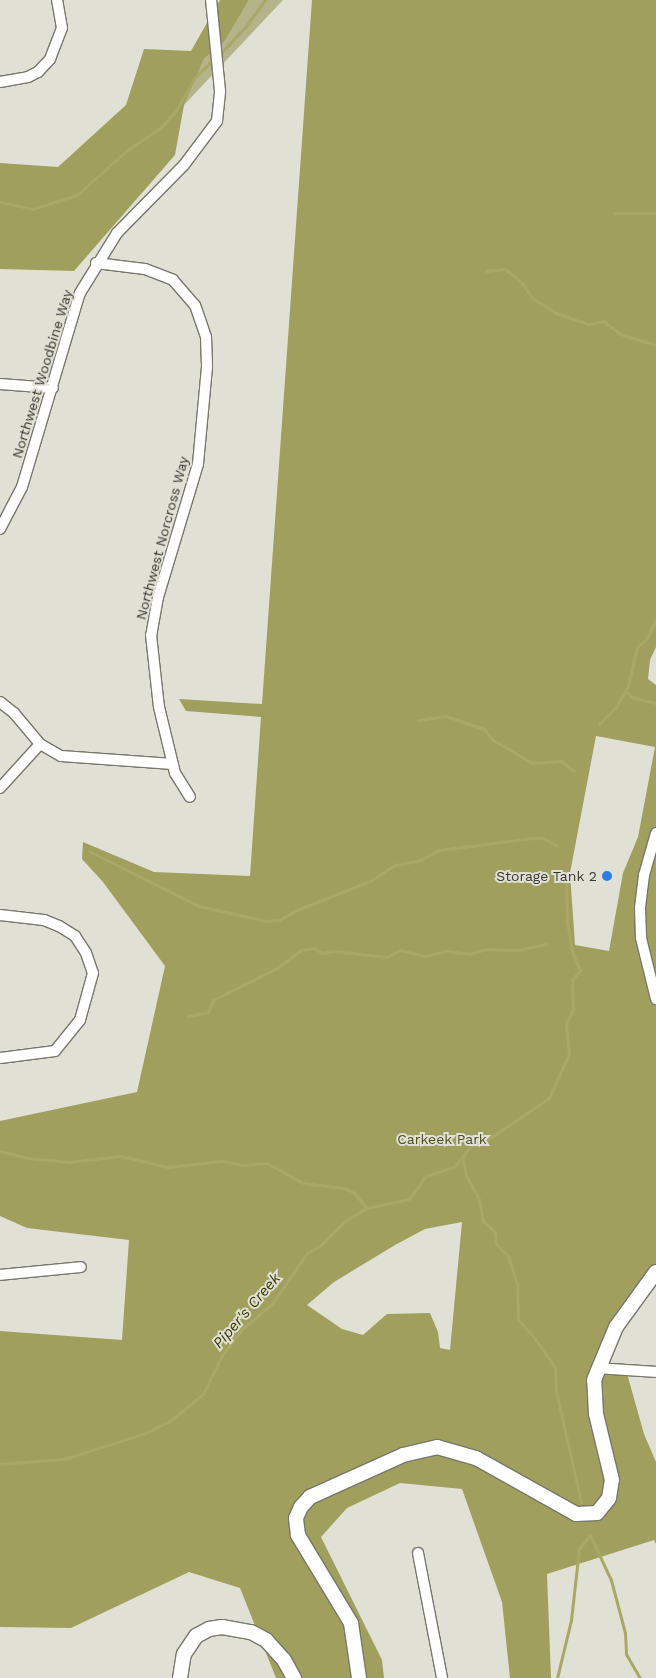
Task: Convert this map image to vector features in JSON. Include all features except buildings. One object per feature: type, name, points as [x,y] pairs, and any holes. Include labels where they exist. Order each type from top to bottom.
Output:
[{"type":"street","points":[[0,82],[18,80],[38,72],[55,51],[62,28],[57,0]]},
{"type":"street","name":"Northwest Woodbine Way","points":[[0,529],[22,487],[53,388],[76,303],[96,263],[117,232],[184,165],[208,136],[220,111],[211,0]]},
{"type":"street","name":"Northwest Norcross Way","points":[[96,263],[145,269],[173,280],[195,305],[206,337],[207,367],[198,464],[158,597],[151,635],[157,698],[173,764],[190,797]]},
{"type":"street","points":[[0,384],[53,388]]},
{"type":"street","points":[[0,702],[14,713],[40,744],[69,758],[173,764]]},
{"type":"street","points":[[0,788],[40,744]]},
{"type":"street","points":[[656,833],[644,875],[640,908],[641,938],[656,999]]},
{"type":"street","points":[[0,915],[44,920],[75,936],[86,953],[93,973],[89,997],[80,1020],[55,1051],[0,1058]]},
{"type":"street","points":[[0,1275],[81,1266]]},
{"type":"street","points":[[359,1678],[351,1623],[298,1535],[296,1518],[301,1507],[310,1497],[378,1466],[413,1451],[437,1447],[476,1458],[576,1514],[597,1513],[608,1498],[612,1480],[594,1406],[597,1368],[620,1321],[656,1272]]},
{"type":"street","points":[[597,1368],[656,1372]]},
{"type":"street","points":[[418,1552],[442,1678]]},
{"type":"street","points":[[180,1678],[184,1654],[196,1636],[209,1629],[236,1628],[266,1640],[284,1660],[294,1678]]},
{"type":"shaded area","points":[[249,0],[283,0],[184,105],[204,59],[225,41]]},
{"type":"green space","points":[[220,0],[249,0],[225,41],[204,59],[184,105],[175,155],[74,271],[0,269],[0,163],[58,167],[126,105],[144,49],[191,51]]},
{"type":"green space","name":"Carkeek Park","points":[[312,0],[656,0],[656,647],[650,660],[648,679],[656,685],[656,1272],[597,1368],[626,1370],[644,1434],[656,1462],[656,1544],[654,1540],[547,1574],[551,1678],[510,1678],[502,1602],[462,1489],[400,1483],[347,1508],[321,1537],[382,1660],[384,1678],[276,1678],[240,1588],[189,1572],[71,1628],[0,1627],[0,1331],[122,1340],[129,1240],[27,1228],[0,1216],[0,1121],[137,1092],[165,966],[103,882],[82,859],[83,842],[154,872],[250,876],[261,717],[186,711],[179,699],[262,704]],"holes":[[[596,736],[655,747],[638,837],[623,873],[609,951],[575,945],[570,873]],[[462,1222],[450,1350],[440,1348],[438,1332],[430,1313],[387,1314],[363,1335],[342,1329],[307,1305],[334,1282],[395,1245],[425,1229]]]},
{"type":"waterway","points":[[220,54],[246,26],[265,0]]},
{"type":"waterway","points":[[0,202],[32,209],[77,195],[126,151],[160,128],[175,112],[195,77],[215,58]]},
{"type":"waterway","points":[[615,213],[656,213]]},
{"type":"waterway","points":[[486,271],[505,269],[522,283],[532,298],[556,313],[588,324],[603,321],[620,334],[656,345]]},
{"type":"waterway","name":"Piper's Creek","points":[[599,724],[616,707],[628,686],[637,647],[647,638],[656,619]]},
{"type":"waterway","points":[[625,691],[634,698],[656,703]]},
{"type":"waterway","points":[[418,720],[446,716],[484,729],[493,740],[532,763],[561,761],[574,771]]},
{"type":"waterway","points":[[89,851],[199,906],[266,921],[279,920],[299,909],[370,881],[395,865],[418,861],[439,850],[533,838],[543,838],[557,846]]},
{"type":"waterway","name":"Piper's Creek","points":[[0,1464],[64,1459],[143,1434],[170,1421],[203,1394],[222,1355],[242,1329],[272,1304],[307,1253],[321,1245],[345,1221],[367,1208],[409,1199],[426,1176],[454,1167],[472,1145],[490,1138],[549,1098],[569,1054],[566,1023],[573,1009],[572,980],[580,970],[572,952],[567,922],[566,876]]},
{"type":"waterway","points":[[188,1016],[208,1012],[213,1000],[277,968],[301,950],[314,948],[322,953],[333,951],[387,957],[400,950],[425,956],[446,951],[469,954],[487,949],[518,950],[546,944]]},
{"type":"waterway","points":[[0,1151],[28,1158],[69,1162],[121,1156],[167,1167],[222,1161],[243,1165],[267,1163],[303,1183],[344,1188],[353,1192],[367,1208]]},
{"type":"waterway","points":[[462,1157],[466,1175],[479,1199],[483,1221],[495,1232],[496,1244],[508,1256],[517,1283],[518,1320],[533,1336],[555,1368],[556,1391],[581,1502]]},
{"type":"waterway","points":[[557,1678],[571,1620],[579,1549],[590,1535],[611,1580],[625,1633],[626,1654],[640,1678]]},
{"type":"place","name":"Storage Tank 2","points":[[607,876]]}]
